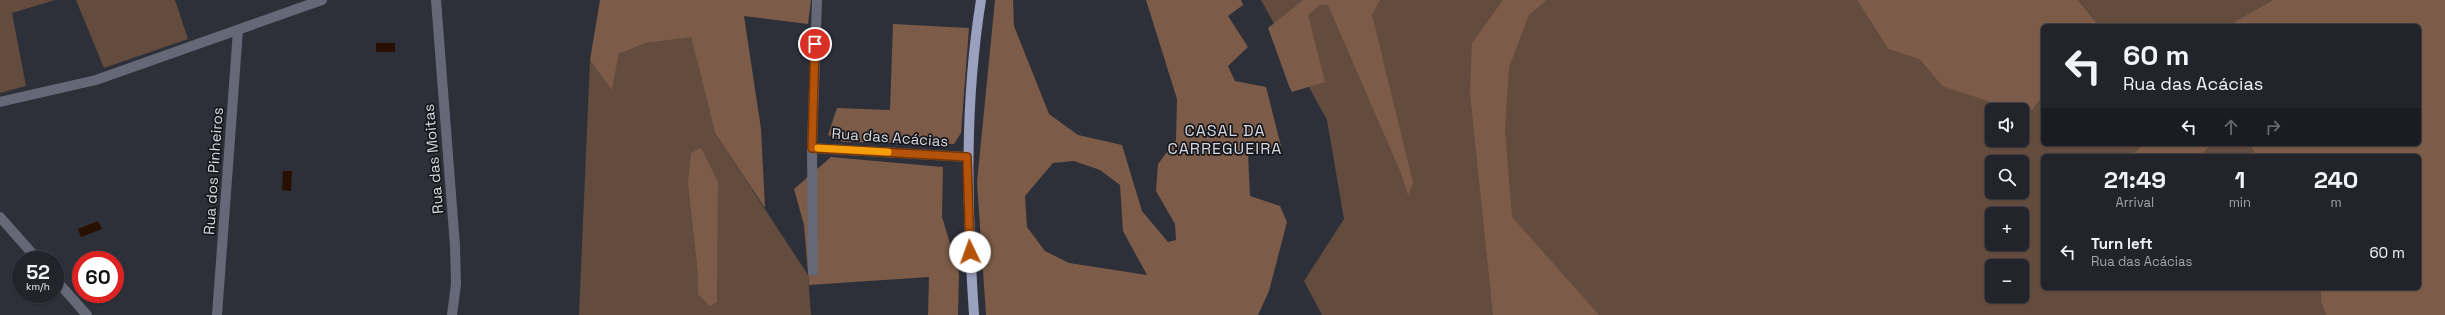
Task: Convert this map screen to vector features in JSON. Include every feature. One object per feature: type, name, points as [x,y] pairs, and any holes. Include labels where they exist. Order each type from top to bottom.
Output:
[{"type":"main road","points":[[974,315],[968,214],[967,157],[982,0]]},
{"type":"street","points":[[0,102],[96,80],[322,0]]},
{"type":"street","name":"Rua das Moitas","points":[[436,0],[455,246],[456,284],[452,315]]},
{"type":"street","name":"Rua das Acácias","points":[[812,271],[812,148],[817,0]]},
{"type":"street","name":"Rua dos Pinheiros","points":[[217,315],[238,30]]},
{"type":"street","name":"Rua das Acácias","points":[[812,148],[967,157]]},
{"type":"street","points":[[0,217],[30,251]]},
{"type":"street","points":[[64,289],[87,315]]},
{"type":"shaded area","points":[[0,0],[55,0],[12,13],[26,86],[0,93]]},
{"type":"shaded area","points":[[76,0],[175,0],[188,39],[104,68]]},
{"type":"shaded area","points":[[600,0],[811,0],[808,24],[744,16],[761,129],[765,208],[715,133],[691,37],[646,43],[619,54],[612,90],[590,60]]},
{"type":"shaded area","points":[[995,0],[1013,0],[1014,26],[1049,114],[1078,135],[1122,145],[1142,211],[1168,242],[1176,240],[1175,224],[1156,191],[1158,164],[1176,140],[1177,99],[1146,0],[1241,0],[1243,5],[1228,16],[1248,47],[1228,66],[1235,81],[1266,87],[1281,146],[1248,153],[1250,196],[1280,206],[1287,222],[1269,291],[1258,315],[986,315],[977,182]],"holes":[[[1074,161],[1100,170],[1120,185],[1123,231],[1147,275],[1069,263],[1045,251],[1027,227],[1025,196],[1053,163]]]},
{"type":"shaded area","points":[[1261,0],[1857,0],[1888,49],[1920,60],[1942,86],[2006,103],[1985,103],[1985,147],[2029,147],[2029,109],[2032,110],[2041,99],[2041,146],[2142,146],[2132,154],[2041,154],[2041,290],[2320,290],[2321,302],[2326,315],[1322,315],[1304,281],[1344,219],[1327,120]]},
{"type":"shaded area","points":[[1303,0],[1380,0],[1372,15],[1413,183],[1408,195],[1401,173],[1328,5],[1320,5],[1308,15],[1325,82],[1292,92],[1268,28]]},
{"type":"shaded area","points":[[1503,0],[1547,0],[1529,15],[1509,67],[1505,130],[1512,217],[1599,315],[1493,315],[1470,93],[1472,43]]},
{"type":"shaded area","points":[[1857,0],[2078,0],[2097,24],[2041,24],[2041,99],[2032,110],[2029,109],[2029,103],[1994,103],[1942,86],[1920,60],[1888,49]]},
{"type":"shaded area","points":[[2078,0],[2273,0],[2231,24],[2097,24]]},
{"type":"shaded area","points":[[2273,0],[2445,0],[2445,315],[2326,315],[2321,302],[2320,290],[2421,290],[2421,154],[2255,154],[2251,146],[2421,146],[2421,24],[2231,24]]},
{"type":"shaded area","points":[[893,24],[969,28],[961,133],[954,144],[843,142],[828,135],[837,108],[890,110]]},
{"type":"shaded area","points":[[691,36],[715,133],[808,275],[811,315],[579,315],[590,60],[612,89],[619,54],[646,43]]},
{"type":"shaded area","points":[[376,43],[395,43],[395,52],[376,52]]},
{"type":"shaded area","points":[[2142,146],[2211,146],[2201,154],[2132,154]]},
{"type":"shaded area","points":[[2211,146],[2251,146],[2255,154],[2201,154]]},
{"type":"shaded area","points":[[701,148],[718,182],[717,302],[710,306],[698,294],[698,273],[688,183],[691,153]]},
{"type":"shaded area","points":[[831,157],[943,167],[942,217],[959,273],[958,315],[928,315],[929,277],[809,285],[804,225],[794,189]]},
{"type":"shaded area","points":[[283,171],[292,171],[291,191],[282,190]]},
{"type":"shaded area","points":[[98,221],[102,229],[81,237],[78,229]]},
{"type":"slow traffic","points":[[818,148],[888,152]]},
{"type":"district","name":"CASAL DA CARREGUEIRA","points":[[1225,139]]},
{"type":"route","points":[[815,44],[812,148],[967,157],[970,252]]}]
